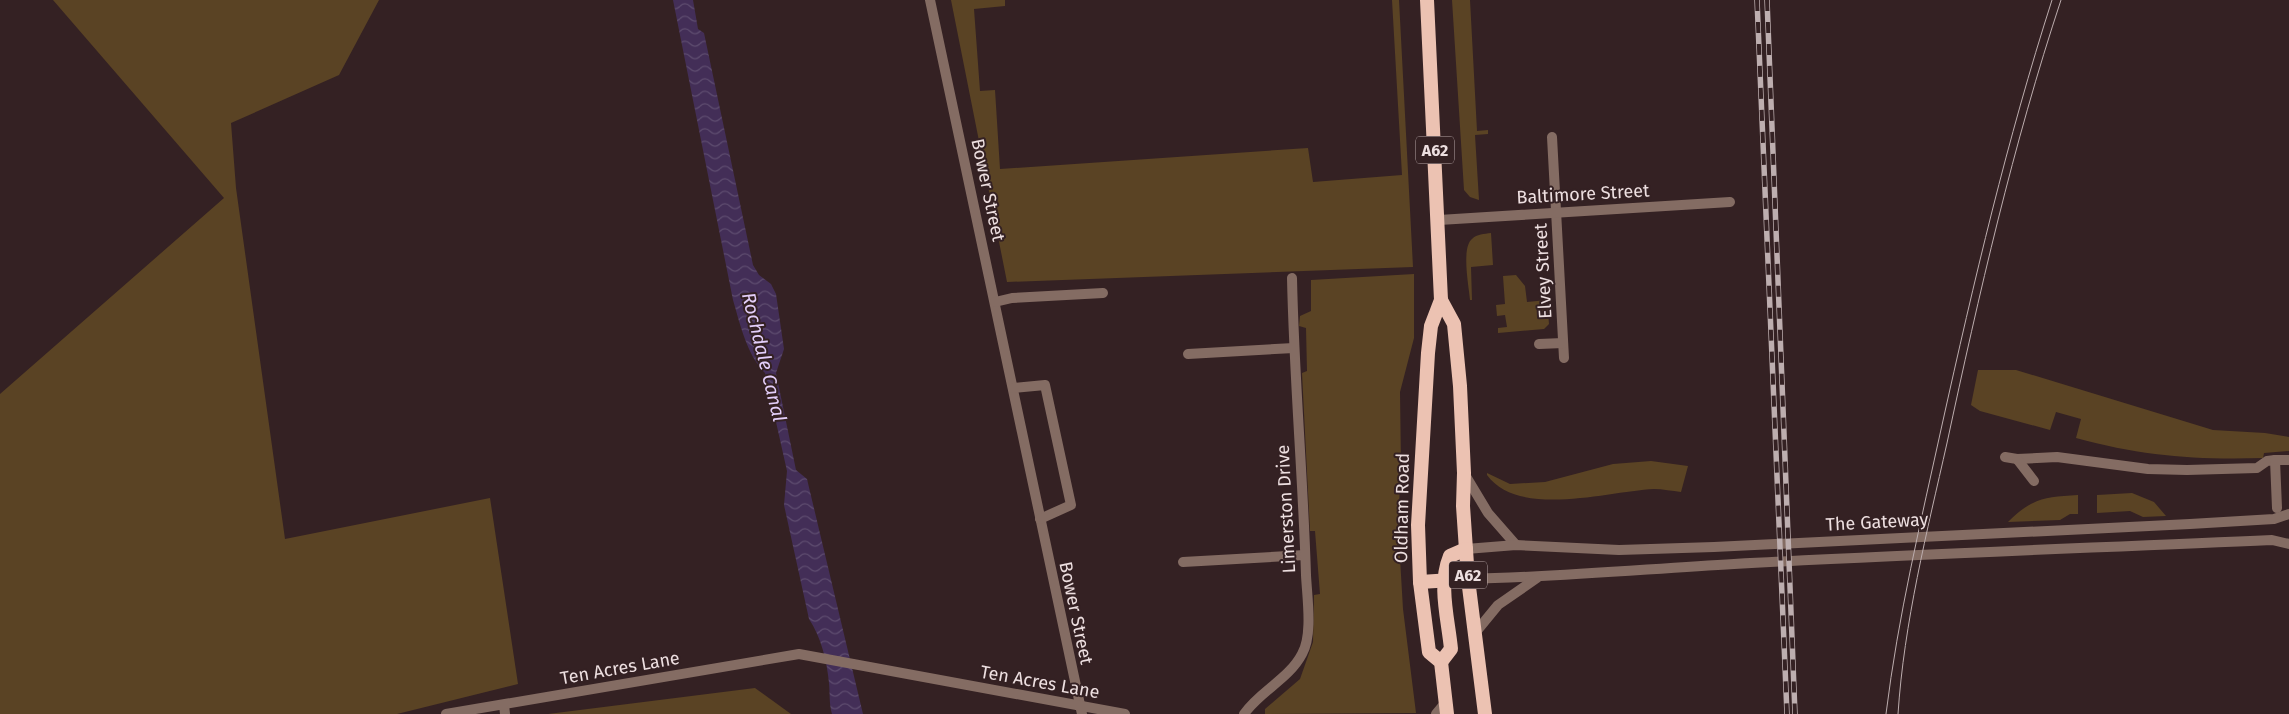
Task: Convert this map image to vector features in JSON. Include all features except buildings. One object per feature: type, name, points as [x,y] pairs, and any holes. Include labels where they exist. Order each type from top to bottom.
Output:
[{"type":"highway","name":"Oldham Road","points":[[1427,0],[1442,300],[1454,324],[1460,386],[1464,472],[1463,506],[1468,579],[1485,714]]},
{"type":"highway","name":"Oldham Road","points":[[1442,300],[1431,326],[1428,354],[1418,525],[1420,582],[1429,652],[1441,662],[1447,708]]},
{"type":"highway","points":[[1441,662],[1451,649],[1444,581],[1445,569],[1450,556],[1466,549]]},
{"type":"highway","points":[[1420,582],[1468,579]]},
{"type":"street","name":"Bower Street","points":[[930,0],[1081,710]]},
{"type":"street","name":"Elvey Street","points":[[1552,137],[1564,358]]},
{"type":"street","name":"Baltimore Street","points":[[1439,220],[1730,202]]},
{"type":"street","name":"Limerston Drive","points":[[1244,714],[1253,701],[1292,669],[1303,654],[1307,639],[1308,621],[1292,278]]},
{"type":"street","points":[[995,302],[1012,298],[1103,293]]},
{"type":"street","name":"Elvey Street","points":[[1539,344],[1563,343]]},
{"type":"street","points":[[1188,354],[1294,348]]},
{"type":"street","points":[[1013,388],[1045,385],[1071,505],[1040,519]]},
{"type":"street","points":[[2005,457],[2017,459],[2057,457],[2148,469],[2187,470],[2257,468],[2266,460],[2289,460]]},
{"type":"street","points":[[2017,459],[2034,481]]},
{"type":"street","points":[[2275,460],[2277,508]]},
{"type":"street","points":[[1464,472],[1488,512],[1516,545]]},
{"type":"street","name":"The Gateway","points":[[1466,549],[1516,545],[1619,550],[1714,547],[2190,524],[2274,519],[2289,514]]},
{"type":"street","name":"The Gateway","points":[[1468,579],[1537,578],[1734,564],[1989,552],[2272,540],[2289,544]]},
{"type":"street","points":[[1183,562],[1305,556]]},
{"type":"street","points":[[1476,633],[1498,605],[1537,578]]},
{"type":"street","name":"Ten Acres Lane","points":[[446,714],[504,709],[799,654],[1081,710],[1125,714]]},
{"type":"street","points":[[1436,714],[1447,708]]},
{"type":"shaded area","points":[[53,0],[379,0],[339,75],[231,123],[236,188],[285,539],[490,498],[518,684],[397,714],[0,714],[0,394],[224,198]]},
{"type":"shaded area","points":[[951,0],[1005,0],[1005,6],[974,9],[980,91],[995,90],[1000,169],[1308,148],[1313,182],[1402,175],[1392,0],[1399,0],[1413,267],[1007,282]]},
{"type":"shaded area","points":[[1452,0],[1470,0],[1477,131],[1488,130],[1488,134],[1475,135],[1479,200],[1470,197],[1464,190]]},
{"type":"shaded area","points":[[1491,233],[1493,265],[1471,267],[1472,300],[1470,300],[1467,277],[1467,250],[1472,239],[1476,236]]},
{"type":"shaded area","points":[[1414,274],[1414,338],[1400,392],[1401,467],[1398,524],[1403,609],[1416,713],[1265,714],[1265,709],[1300,679],[1313,642],[1314,595],[1320,594],[1315,531],[1310,531],[1302,373],[1307,371],[1306,328],[1299,326],[1300,316],[1311,311],[1311,280]]},
{"type":"shaded area","points":[[1516,275],[1525,286],[1527,302],[1547,300],[1549,324],[1544,329],[1498,333],[1498,328],[1507,327],[1505,315],[1497,316],[1496,305],[1505,304],[1503,276]]},
{"type":"shaded area","points":[[1978,370],[2016,370],[2213,430],[2265,433],[2289,437],[2289,451],[2264,453],[2263,458],[2169,456],[2124,449],[2076,438],[2081,419],[2056,412],[2050,430],[1980,411],[1971,405]]},
{"type":"shaded area","points":[[1651,461],[1688,466],[1681,492],[1654,489],[1590,497],[1542,499],[1520,496],[1502,488],[1487,475],[1487,473],[1510,484],[1545,482],[1613,464]]},
{"type":"shaded area","points":[[2132,493],[2154,502],[2166,516],[2143,517],[2130,511],[2097,513],[2097,495]]},
{"type":"shaded area","points":[[2078,495],[2078,514],[2070,514],[2060,520],[2008,522],[2032,503],[2048,498]]},
{"type":"shaded area","points":[[755,688],[791,714],[548,714]]},
{"type":"water","name":"Rochdale Canal","points":[[673,0],[693,0],[698,29],[704,33],[753,265],[759,275],[771,284],[776,294],[784,349],[776,373],[796,470],[807,479],[863,714],[832,714],[825,658],[820,641],[809,619],[784,505],[787,471],[765,373],[749,348],[741,329],[733,300]]},
{"type":"tram line","points":[[1886,714],[1897,641],[1911,569],[1966,318],[2020,105],[2052,0]]},
{"type":"tram line","points":[[1898,714],[1905,645],[1917,577],[1972,331],[2027,109],[2061,0]]},
{"type":"railway","points":[[1757,0],[1787,714]]},
{"type":"railway","points":[[1767,0],[1795,714]]}]
